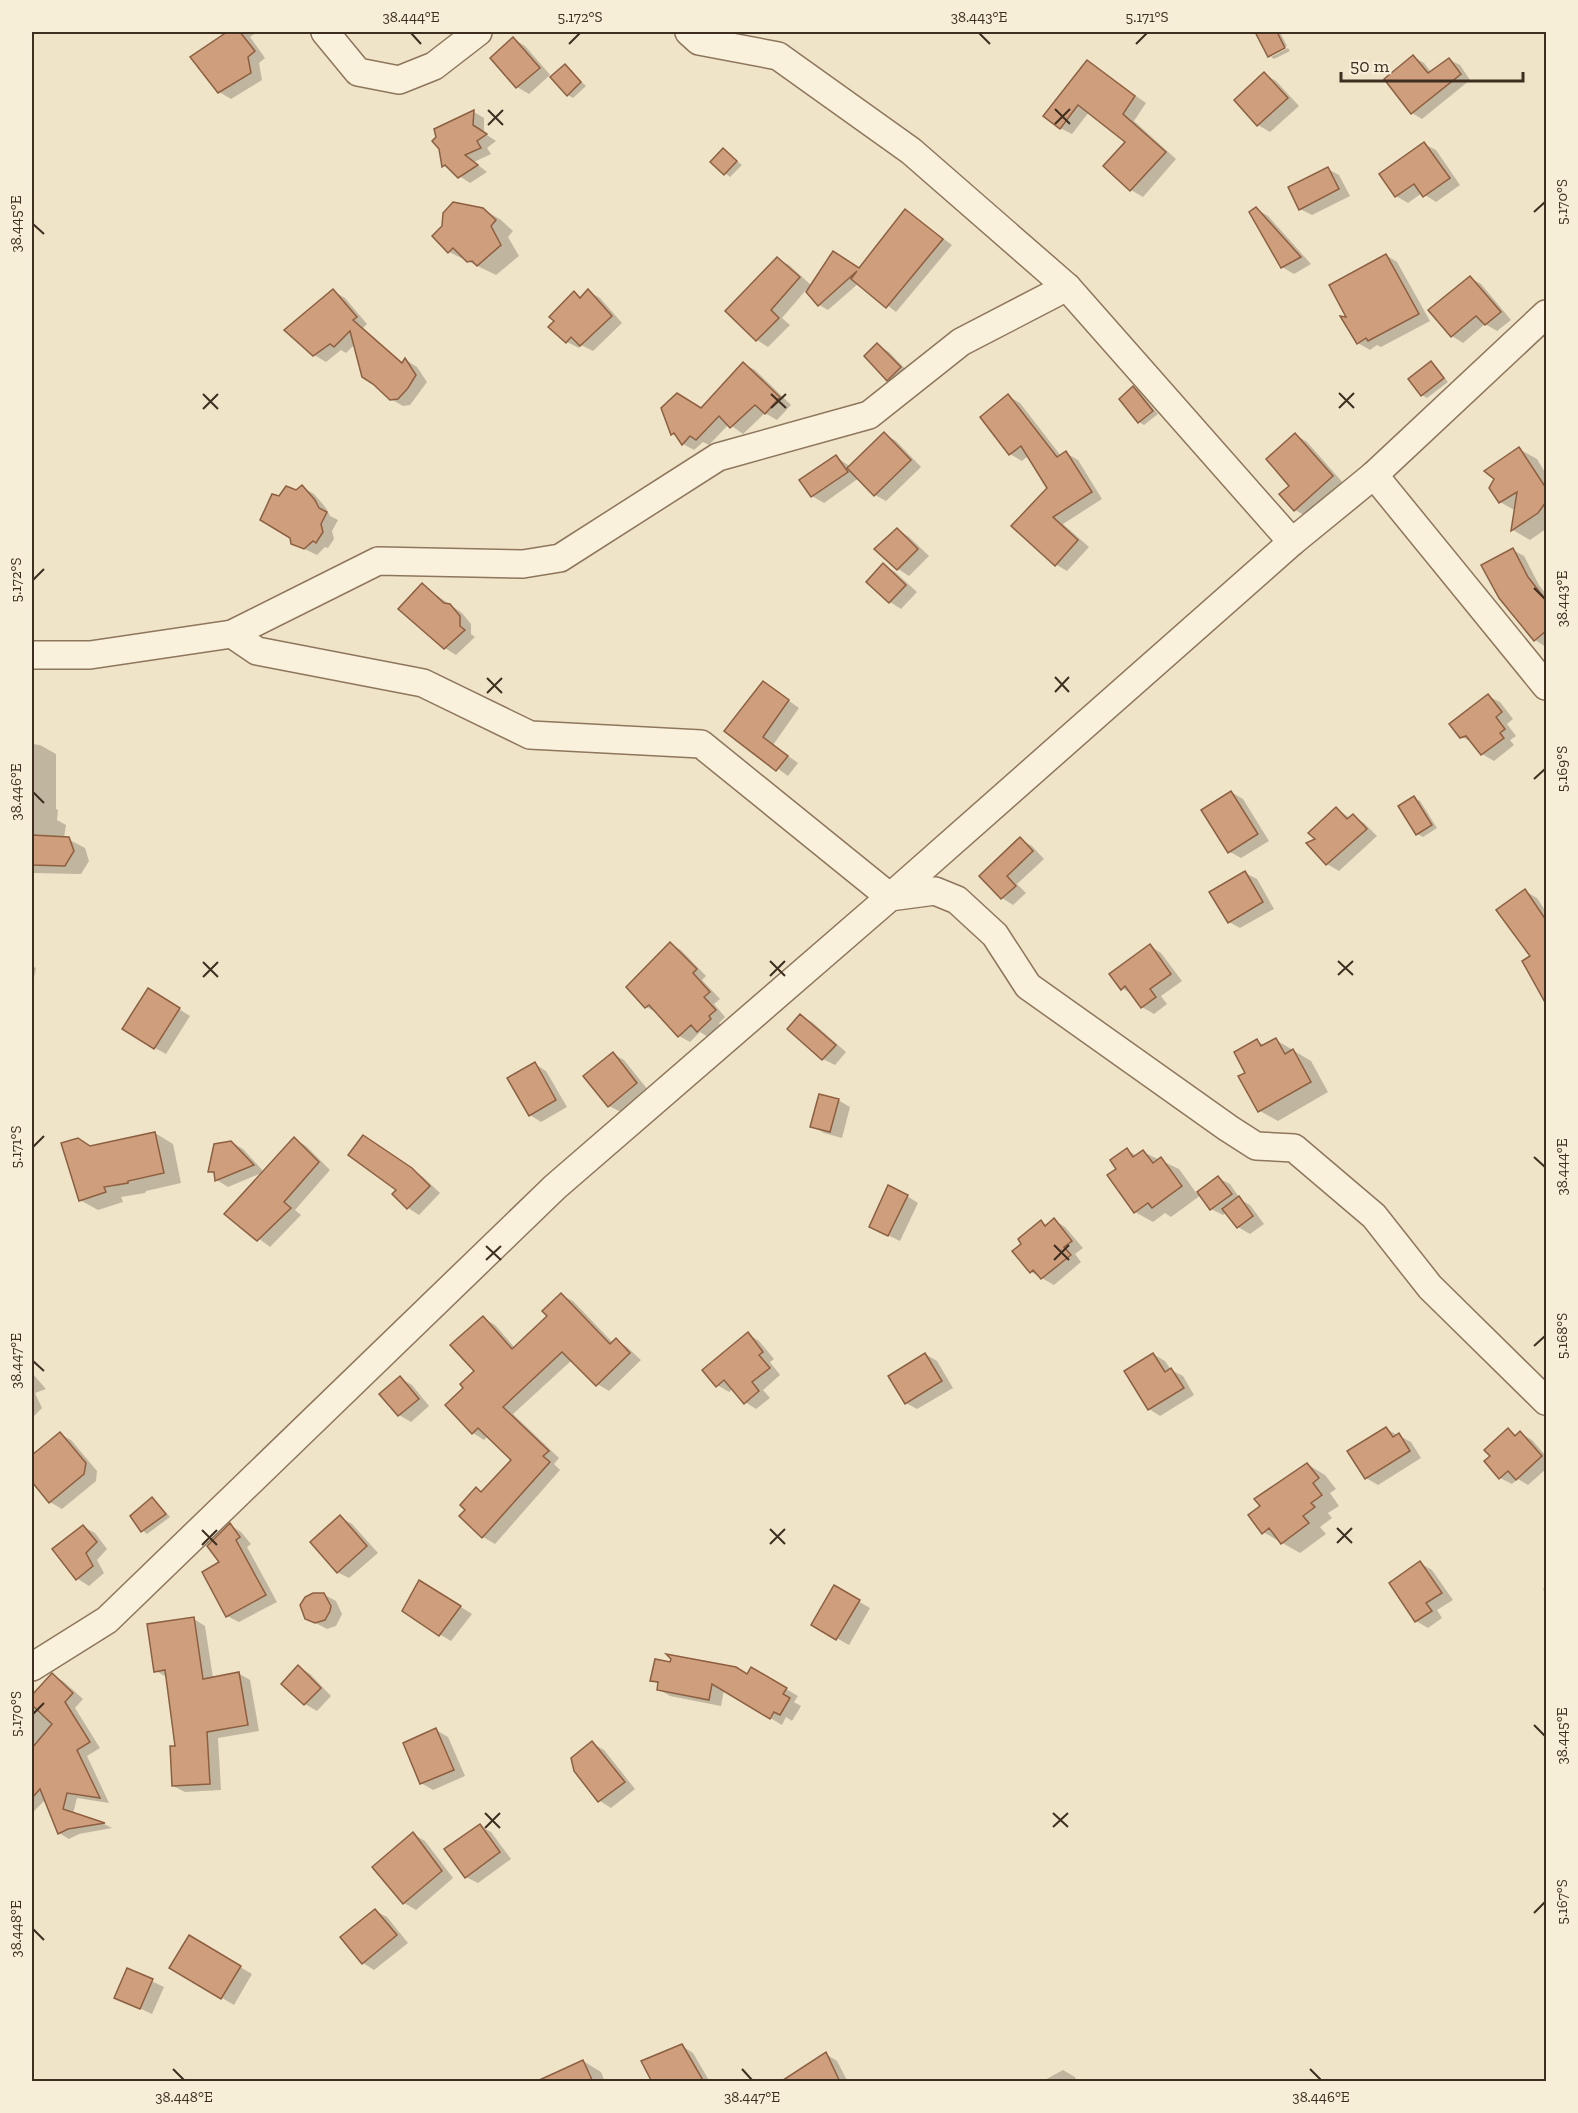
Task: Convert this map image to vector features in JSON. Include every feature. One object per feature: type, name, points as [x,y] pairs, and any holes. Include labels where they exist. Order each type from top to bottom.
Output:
[{"type":"street","points":[[325,32],[358,72],[399,80],[434,66],[478,32]]},
{"type":"street","points":[[689,32],[699,41],[778,56],[911,151],[1067,287],[1292,542]]},
{"type":"street","points":[[32,655],[90,655],[232,634],[378,561],[524,564],[560,558],[718,457],[869,415],[961,342],[1067,287]]},
{"type":"street","points":[[32,1667],[107,1620],[555,1187],[890,897],[1292,542],[1374,475],[1546,314]]},
{"type":"street","points":[[1374,475],[1546,686]]},
{"type":"street","points":[[232,634],[257,651],[423,683],[530,735],[701,744],[890,897],[935,891],[957,900],[995,935],[1028,986],[1256,1146],[1294,1148],[1374,1216],[1430,1287],[1546,1401]]},
{"type":"building","points":[[227,32],[240,32],[255,51],[248,57],[251,73],[218,93],[190,57]]},
{"type":"building","points":[[1255,32],[1277,32],[1285,48],[1268,57]]},
{"type":"building","points":[[513,37],[540,68],[516,88],[490,58]]},
{"type":"building","points":[[1413,55],[1428,73],[1449,58],[1461,74],[1411,114],[1384,79]]},
{"type":"building","points":[[1087,60],[1135,96],[1123,114],[1166,152],[1130,191],[1103,166],[1125,142],[1078,105],[1060,129],[1043,116]]},
{"type":"building","points":[[565,64],[581,82],[567,96],[550,77]]},
{"type":"building","points":[[1264,72],[1288,98],[1257,126],[1234,100]]},
{"type":"building","points":[[474,110],[473,125],[487,134],[477,141],[481,148],[465,155],[478,165],[458,178],[445,165],[442,167],[439,149],[432,141],[436,137],[434,129]]},
{"type":"building","points":[[1424,142],[1450,178],[1423,197],[1414,184],[1395,197],[1379,174]]},
{"type":"building","points":[[723,148],[737,161],[724,175],[710,162]]},
{"type":"building","points":[[1328,167],[1339,189],[1299,210],[1288,187]]},
{"type":"building","points":[[453,202],[483,208],[496,220],[491,226],[501,245],[477,266],[472,261],[467,262],[453,248],[448,253],[432,236],[442,226],[443,213]]},
{"type":"building","points":[[1256,207],[1301,257],[1281,268],[1249,212]]},
{"type":"building","points":[[905,209],[943,239],[886,308],[851,279],[857,271],[818,306],[806,292],[833,251],[859,268]]},
{"type":"building","points":[[1386,254],[1419,314],[1368,341],[1366,338],[1357,344],[1340,316],[1346,317],[1329,285]]},
{"type":"building","points":[[777,257],[800,277],[771,310],[779,318],[756,341],[725,311]]},
{"type":"building","points":[[1470,276],[1501,312],[1485,325],[1476,316],[1451,337],[1428,310]]},
{"type":"building","points":[[333,289],[357,317],[353,320],[402,363],[405,358],[416,375],[398,399],[390,400],[362,377],[350,331],[334,347],[330,344],[313,356],[284,330]]},
{"type":"building","points":[[588,289],[612,316],[580,346],[571,337],[566,343],[548,327],[554,321],[549,317],[574,291],[580,298]]},
{"type":"building","points":[[877,343],[901,367],[887,381],[864,356]]},
{"type":"building","points":[[1431,361],[1444,378],[1421,396],[1408,379]]},
{"type":"building","points":[[743,362],[780,397],[765,414],[755,405],[730,428],[719,416],[696,440],[690,436],[682,445],[674,433],[671,435],[661,408],[677,393],[701,408]]},
{"type":"building","points":[[1133,386],[1153,411],[1138,423],[1119,399]]},
{"type":"building","points":[[1008,394],[1057,457],[1066,451],[1092,492],[1053,517],[1078,540],[1055,566],[1011,526],[1047,488],[1021,446],[1009,455],[980,417]]},
{"type":"building","points":[[884,432],[911,460],[874,496],[847,468]]},
{"type":"building","points":[[1295,433],[1333,476],[1294,511],[1279,494],[1289,486],[1266,459]]},
{"type":"building","points":[[1519,447],[1546,488],[1546,502],[1538,513],[1511,531],[1517,492],[1499,503],[1489,488],[1494,479],[1484,471]]},
{"type":"building","points":[[836,455],[848,472],[811,497],[799,480]]},
{"type":"building","points":[[302,485],[319,508],[327,512],[321,524],[323,532],[316,543],[313,541],[304,549],[291,544],[290,538],[260,520],[272,494],[279,496],[286,486],[296,490]]},
{"type":"building","points":[[897,528],[918,549],[897,570],[874,549]]},
{"type":"building","points":[[1513,548],[1528,577],[1546,600],[1546,631],[1534,641],[1499,598],[1481,565]]},
{"type":"building","points":[[883,563],[906,585],[889,603],[866,582]]},
{"type":"building","points":[[422,583],[444,603],[450,604],[460,616],[460,626],[465,630],[444,649],[398,609]]},
{"type":"building","points":[[763,681],[789,700],[763,737],[788,756],[776,771],[724,731]]},
{"type":"building","points":[[1488,694],[1502,712],[1496,717],[1505,729],[1500,733],[1504,738],[1481,755],[1466,736],[1460,738],[1449,724]]},
{"type":"building","points":[[1231,791],[1258,834],[1228,853],[1201,810]]},
{"type":"building","points":[[1414,796],[1432,825],[1416,835],[1398,806]]},
{"type":"building","points":[[1336,807],[1347,819],[1353,814],[1367,829],[1326,865],[1306,843],[1315,839],[1308,833]]},
{"type":"building","points":[[32,835],[69,837],[74,851],[65,866],[32,865]]},
{"type":"building","points":[[1020,837],[1033,851],[1007,876],[1016,886],[1001,899],[979,876]]},
{"type":"building","points":[[1245,871],[1263,902],[1228,923],[1209,892]]},
{"type":"building","points":[[1525,889],[1546,920],[1546,1004],[1522,961],[1530,956],[1496,910]]},
{"type":"building","points":[[670,942],[697,969],[693,973],[710,992],[704,997],[716,1010],[709,1016],[711,1019],[697,1032],[691,1025],[678,1037],[649,1005],[645,1008],[626,987]]},
{"type":"building","points":[[1150,944],[1171,974],[1150,989],[1156,997],[1141,1008],[1125,986],[1121,990],[1109,974]]},
{"type":"building","points":[[148,988],[180,1008],[154,1049],[122,1029]]},
{"type":"building","points":[[800,1014],[836,1045],[822,1060],[787,1029]]},
{"type":"building","points":[[1276,1038],[1285,1054],[1293,1049],[1311,1082],[1258,1112],[1238,1076],[1245,1073],[1234,1052],[1257,1039],[1261,1046]]},
{"type":"building","points":[[613,1052],[637,1083],[608,1107],[583,1076]]},
{"type":"building","points":[[535,1062],[556,1100],[529,1116],[507,1078]]},
{"type":"building","points":[[819,1094],[839,1099],[830,1132],[810,1127]]},
{"type":"building","points":[[155,1132],[164,1173],[104,1187],[106,1192],[79,1201],[61,1143],[78,1138],[90,1146]]},
{"type":"building","points":[[363,1135],[412,1168],[430,1186],[407,1209],[392,1194],[396,1190],[348,1155]]},
{"type":"building","points":[[294,1137],[319,1162],[284,1202],[291,1208],[257,1241],[224,1214]]},
{"type":"building","points":[[231,1141],[254,1165],[215,1181],[214,1172],[208,1172],[214,1144]]},
{"type":"building","points":[[1127,1148],[1133,1157],[1143,1150],[1153,1163],[1161,1157],[1182,1186],[1152,1208],[1148,1203],[1134,1213],[1107,1175],[1116,1169],[1110,1160]]},
{"type":"building","points":[[1218,1176],[1232,1194],[1210,1210],[1197,1192]]},
{"type":"building","points":[[888,1185],[908,1195],[888,1236],[869,1227]]},
{"type":"building","points":[[1239,1196],[1253,1216],[1237,1228],[1222,1209]]},
{"type":"building","points":[[1054,1218],[1072,1241],[1064,1247],[1071,1255],[1041,1279],[1033,1270],[1030,1273],[1012,1251],[1021,1244],[1018,1239],[1041,1220],[1045,1226]]},
{"type":"building","points":[[561,1293],[610,1344],[616,1338],[630,1353],[596,1386],[562,1352],[503,1407],[549,1451],[543,1456],[550,1462],[482,1538],[459,1516],[465,1510],[460,1505],[476,1487],[481,1492],[511,1460],[478,1428],[472,1434],[445,1405],[463,1388],[460,1384],[474,1371],[450,1345],[483,1316],[512,1349],[547,1316],[542,1311]]},
{"type":"building","points":[[748,1332],[763,1352],[759,1355],[770,1368],[752,1382],[759,1391],[744,1404],[724,1380],[716,1387],[702,1370]]},
{"type":"building","points":[[925,1353],[942,1381],[905,1404],[888,1376]]},
{"type":"building","points":[[1153,1353],[1165,1372],[1171,1368],[1184,1388],[1148,1410],[1124,1371]]},
{"type":"building","points":[[400,1376],[419,1399],[398,1416],[379,1394]]},
{"type":"building","points":[[1386,1427],[1393,1437],[1399,1433],[1410,1451],[1365,1479],[1347,1451]]},
{"type":"building","points":[[1508,1428],[1515,1436],[1520,1431],[1542,1456],[1516,1480],[1508,1471],[1499,1479],[1484,1461],[1490,1456],[1484,1450]]},
{"type":"building","points":[[60,1432],[86,1463],[84,1474],[49,1503],[32,1482],[32,1455]]},
{"type":"building","points":[[1307,1463],[1319,1478],[1313,1483],[1322,1495],[1311,1503],[1315,1507],[1303,1516],[1309,1523],[1281,1544],[1269,1528],[1262,1534],[1248,1515],[1260,1506],[1254,1499]]},
{"type":"building","points":[[152,1497],[166,1514],[141,1532],[130,1516]]},
{"type":"building","points":[[340,1515],[367,1546],[337,1573],[310,1542]]},
{"type":"building","points":[[230,1523],[240,1537],[236,1540],[266,1595],[226,1617],[202,1572],[219,1562],[207,1546]]},
{"type":"building","points":[[83,1525],[97,1542],[86,1553],[93,1566],[76,1580],[52,1549]]},
{"type":"building","points":[[1420,1561],[1442,1593],[1426,1603],[1432,1611],[1415,1622],[1389,1583]]},
{"type":"building","points":[[419,1580],[461,1606],[439,1636],[402,1611]]},
{"type":"building","points":[[834,1585],[860,1600],[836,1640],[811,1625]]},
{"type":"building","points":[[313,1593],[324,1593],[331,1606],[325,1620],[315,1623],[305,1619],[300,1605],[305,1597]]},
{"type":"building","points":[[194,1617],[203,1679],[239,1672],[248,1725],[207,1732],[210,1784],[172,1786],[170,1746],[175,1746],[165,1670],[154,1672],[147,1624]]},
{"type":"building","points":[[666,1654],[736,1667],[747,1674],[751,1667],[787,1688],[783,1694],[790,1698],[780,1715],[774,1712],[770,1719],[712,1684],[709,1700],[657,1690],[658,1682],[650,1681],[655,1659],[670,1662],[671,1659]]},
{"type":"building","points":[[298,1665],[321,1688],[304,1705],[281,1684]]},
{"type":"building","points":[[52,1673],[73,1693],[65,1702],[90,1742],[77,1750],[100,1798],[67,1793],[63,1809],[105,1823],[68,1829],[58,1834],[40,1789],[32,1798],[32,1748],[52,1724],[32,1705],[32,1695]]},
{"type":"building","points":[[436,1728],[454,1770],[420,1784],[403,1743]]},
{"type":"building","points":[[592,1741],[625,1782],[598,1802],[574,1771],[571,1758]]},
{"type":"building","points":[[480,1824],[500,1852],[465,1878],[444,1849]]},
{"type":"building","points":[[413,1832],[442,1871],[403,1904],[372,1867]]},
{"type":"building","points":[[375,1909],[397,1935],[362,1964],[340,1937]]},
{"type":"building","points":[[189,1935],[241,1966],[221,1999],[169,1968]]},
{"type":"building","points":[[127,1968],[153,1979],[140,2009],[114,1998]]},
{"type":"building","points":[[682,2044],[704,2082],[652,2082],[641,2061]]},
{"type":"building","points":[[826,2052],[840,2082],[780,2082]]},
{"type":"building","points":[[583,2060],[593,2082],[535,2082]]}]
